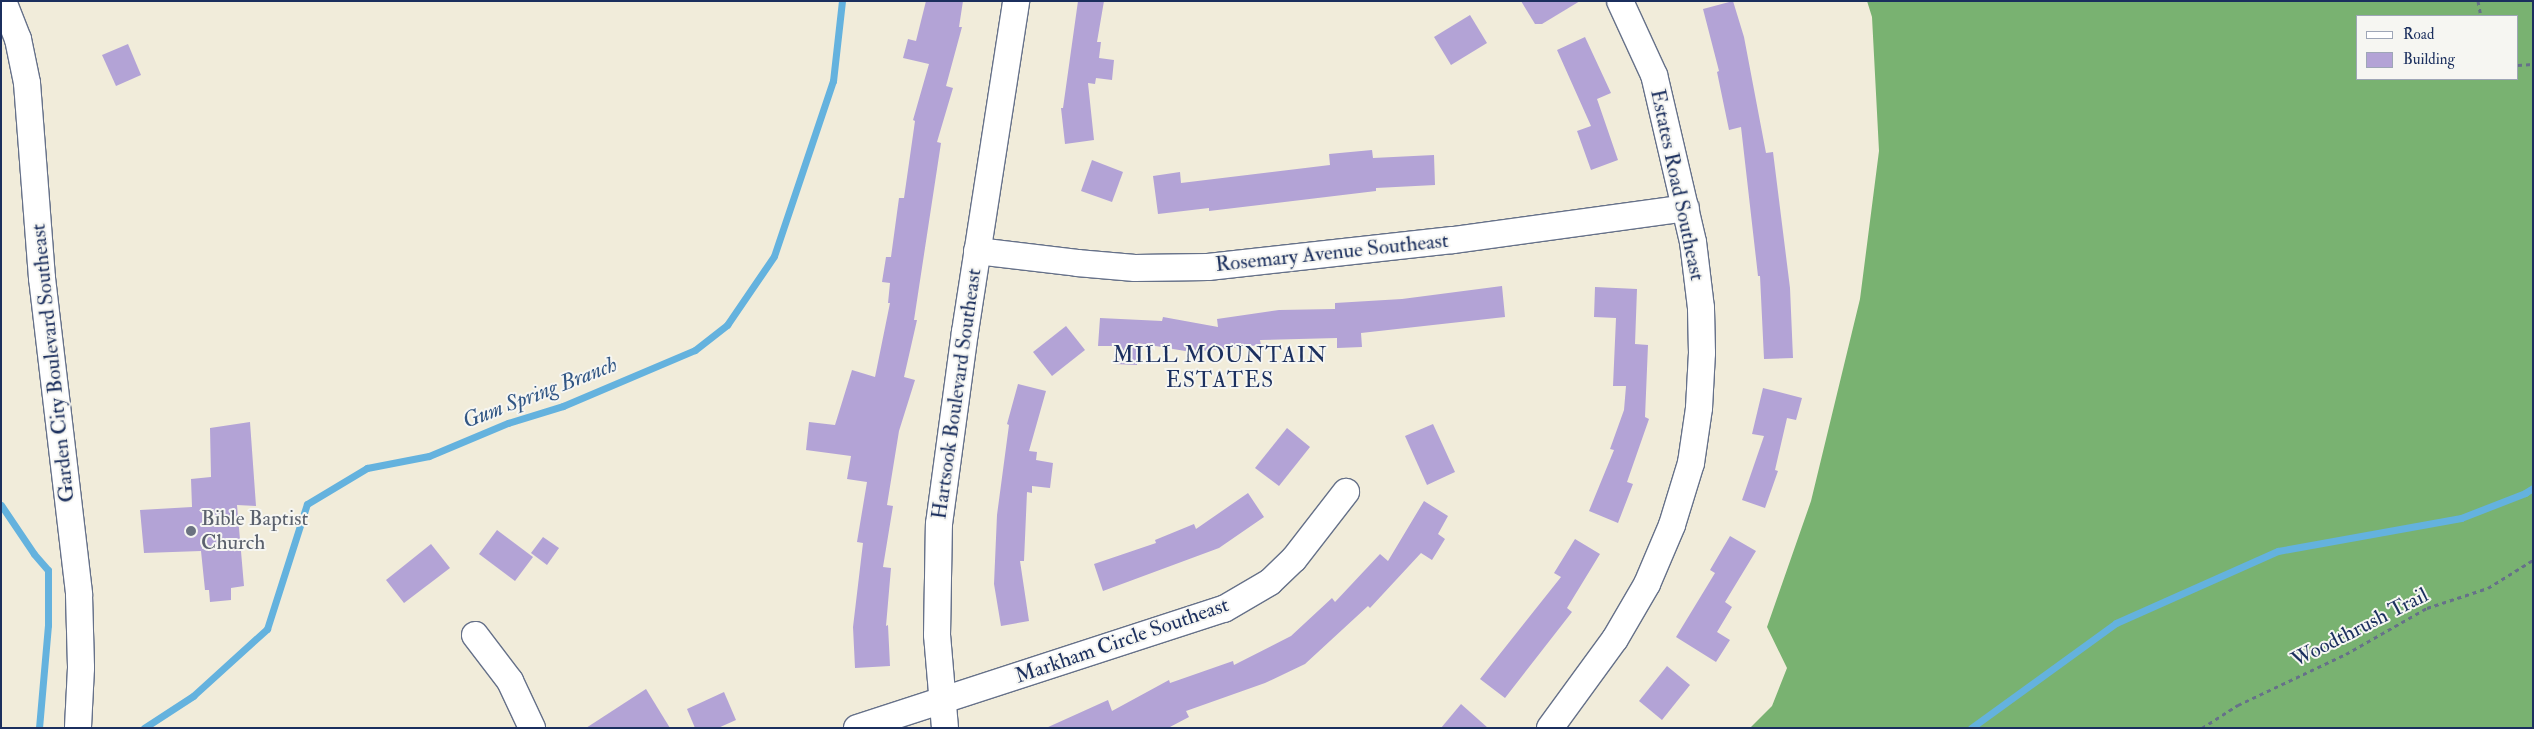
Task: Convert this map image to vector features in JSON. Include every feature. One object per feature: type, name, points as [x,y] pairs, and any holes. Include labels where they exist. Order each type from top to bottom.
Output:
[{"type":"street","name":"Hartsook Boulevard Southeast","points":[[943,700],[937,635],[939,524],[977,251],[1016,1]]},
{"type":"street","name":"Estates Road Southeast","points":[[1550,728],[1615,639],[1647,584],[1672,525],[1691,463],[1699,408],[1702,353],[1701,308],[1693,242],[1654,75],[1620,1]]},
{"type":"street","name":"Garden City Boulevard Southeast","points":[[4,5],[18,39],[27,83],[42,278],[79,595],[81,668],[78,728]]},
{"type":"street","name":"Rosemary Avenue Southeast","points":[[977,251],[1135,268],[1208,267],[1463,238],[1686,208]]},
{"type":"street","name":"Markham Circle Southeast","points":[[943,700],[1224,609],[1270,582],[1294,559],[1346,492]]},
{"type":"street","points":[[475,636],[510,681],[532,728]]},
{"type":"street","points":[[857,728],[943,700],[945,728]]},
{"type":"path","points":[[2478,1],[2481,15]]},
{"type":"path","points":[[2519,65],[2533,64]]},
{"type":"path","name":"Woodthrush Trail","points":[[2202,728],[2238,705],[2346,654],[2427,608],[2488,588],[2533,560]]},
{"type":"green space","points":[[1867,1],[2533,1],[2533,728],[1750,728],[1772,706],[1787,668],[1767,627],[1811,501],[1860,299],[1879,151],[1872,17]]},
{"type":"building","points":[[926,1],[963,1],[959,27],[962,27],[946,86],[953,88],[937,142],[941,143],[914,320],[917,320],[904,377],[915,380],[899,431],[887,505],[893,506],[883,567],[891,568],[886,626],[888,625],[890,666],[855,668],[853,627],[863,543],[857,542],[867,482],[847,479],[851,456],[806,450],[809,422],[835,425],[852,370],[875,377],[890,303],[888,303],[890,283],[882,282],[886,257],[891,257],[899,198],[904,198],[915,121],[913,120],[929,64],[903,58],[908,39],[916,41]]},
{"type":"building","points":[[1078,1],[1104,1],[1097,42],[1101,42],[1099,58],[1114,60],[1112,80],[1096,78],[1095,84],[1088,83],[1094,140],[1065,144],[1061,108],[1063,108]]},
{"type":"building","points":[[1521,1],[1580,1],[1542,24],[1535,24]]},
{"type":"building","points":[[1733,1],[1744,37],[1766,153],[1773,152],[1790,288],[1793,358],[1764,359],[1760,276],[1758,276],[1741,127],[1729,130],[1717,72],[1719,71],[1703,9]]},
{"type":"building","points":[[1470,15],[1487,43],[1451,65],[1434,37]]},
{"type":"building","points":[[1585,37],[1611,93],[1597,99],[1618,160],[1591,170],[1577,131],[1591,126],[1557,50]]},
{"type":"building","points":[[128,44],[141,75],[116,86],[102,55]]},
{"type":"building","points":[[1372,150],[1373,158],[1434,155],[1435,185],[1376,188],[1376,191],[1209,211],[1209,208],[1158,214],[1153,176],[1180,172],[1181,183],[1330,165],[1329,154]]},
{"type":"building","points":[[1092,160],[1123,172],[1112,202],[1081,191]]},
{"type":"building","points":[[1502,286],[1505,317],[1361,333],[1362,347],[1337,348],[1337,338],[1260,340],[1261,345],[1191,352],[1138,343],[1137,365],[1114,364],[1115,346],[1098,346],[1100,318],[1162,321],[1163,317],[1218,327],[1217,319],[1279,310],[1335,309],[1335,303],[1402,299]]},
{"type":"building","points":[[1595,287],[1637,289],[1635,344],[1648,345],[1645,417],[1649,419],[1627,482],[1633,484],[1618,523],[1589,511],[1614,450],[1610,449],[1624,410],[1626,386],[1613,386],[1616,318],[1594,317]]},
{"type":"building","points":[[1066,326],[1085,350],[1052,376],[1033,352]]},
{"type":"building","points":[[1018,384],[1046,391],[1029,451],[1037,452],[1036,460],[1053,463],[1050,488],[1032,486],[1032,493],[1027,492],[1024,561],[1020,561],[1029,621],[1001,626],[994,584],[997,515],[1009,425],[1007,424]]},
{"type":"building","points":[[1763,388],[1802,398],[1796,420],[1787,418],[1775,470],[1778,471],[1765,508],[1742,500],[1764,436],[1752,434]]},
{"type":"building","name":"Bible Baptist Church","points":[[250,422],[256,506],[237,505],[244,586],[231,588],[231,600],[210,602],[209,590],[205,590],[201,551],[144,553],[140,510],[192,507],[191,479],[211,477],[210,428]]},
{"type":"building","points":[[1433,424],[1455,472],[1427,485],[1405,436]]},
{"type":"building","points":[[1287,428],[1310,447],[1279,486],[1255,468]]},
{"type":"building","points":[[1248,493],[1264,517],[1219,548],[1103,591],[1094,564],[1156,543],[1155,540],[1194,524],[1196,529]]},
{"type":"building","points":[[1424,501],[1448,516],[1438,534],[1445,539],[1432,560],[1421,553],[1370,608],[1368,606],[1305,664],[1265,683],[1186,711],[1189,717],[1168,728],[1046,728],[1108,700],[1112,711],[1169,680],[1170,683],[1233,661],[1234,665],[1291,636],[1332,598],[1335,602],[1380,554],[1388,561]]},
{"type":"building","points":[[497,530],[533,557],[515,581],[479,554]]},
{"type":"building","points":[[1730,536],[1756,551],[1725,602],[1732,607],[1717,632],[1730,640],[1716,662],[1676,637],[1715,573],[1710,570]]},
{"type":"building","points":[[543,537],[559,548],[547,565],[531,553]]},
{"type":"building","points":[[1575,539],[1600,554],[1567,608],[1572,612],[1505,698],[1480,679],[1561,577],[1554,573]]},
{"type":"building","points":[[431,544],[450,568],[404,603],[386,580]]},
{"type":"building","points":[[1667,666],[1690,685],[1662,720],[1639,701]]},
{"type":"building","points":[[646,689],[670,728],[586,728]]},
{"type":"building","points":[[724,692],[736,720],[718,728],[695,728],[687,709]]},
{"type":"building","points":[[1461,704],[1488,728],[1441,728]]},
{"type":"waterway","name":"Gum Spring Branch","points":[[144,728],[193,696],[267,629],[307,504],[367,468],[429,456],[508,423],[563,406],[695,350],[727,325],[774,256],[833,81],[842,1]]},
{"type":"waterway","points":[[1971,728],[2116,623],[2278,551],[2461,518],[2525,493],[2533,488]]},
{"type":"waterway","points":[[1,505],[34,554],[48,570],[48,625],[39,728]]},
{"type":"place","name":"Bible Baptist Church","points":[[191,531]]},
{"type":"district","name":"MILL MOUNTAIN ESTATES","points":[[1220,368]]}]
